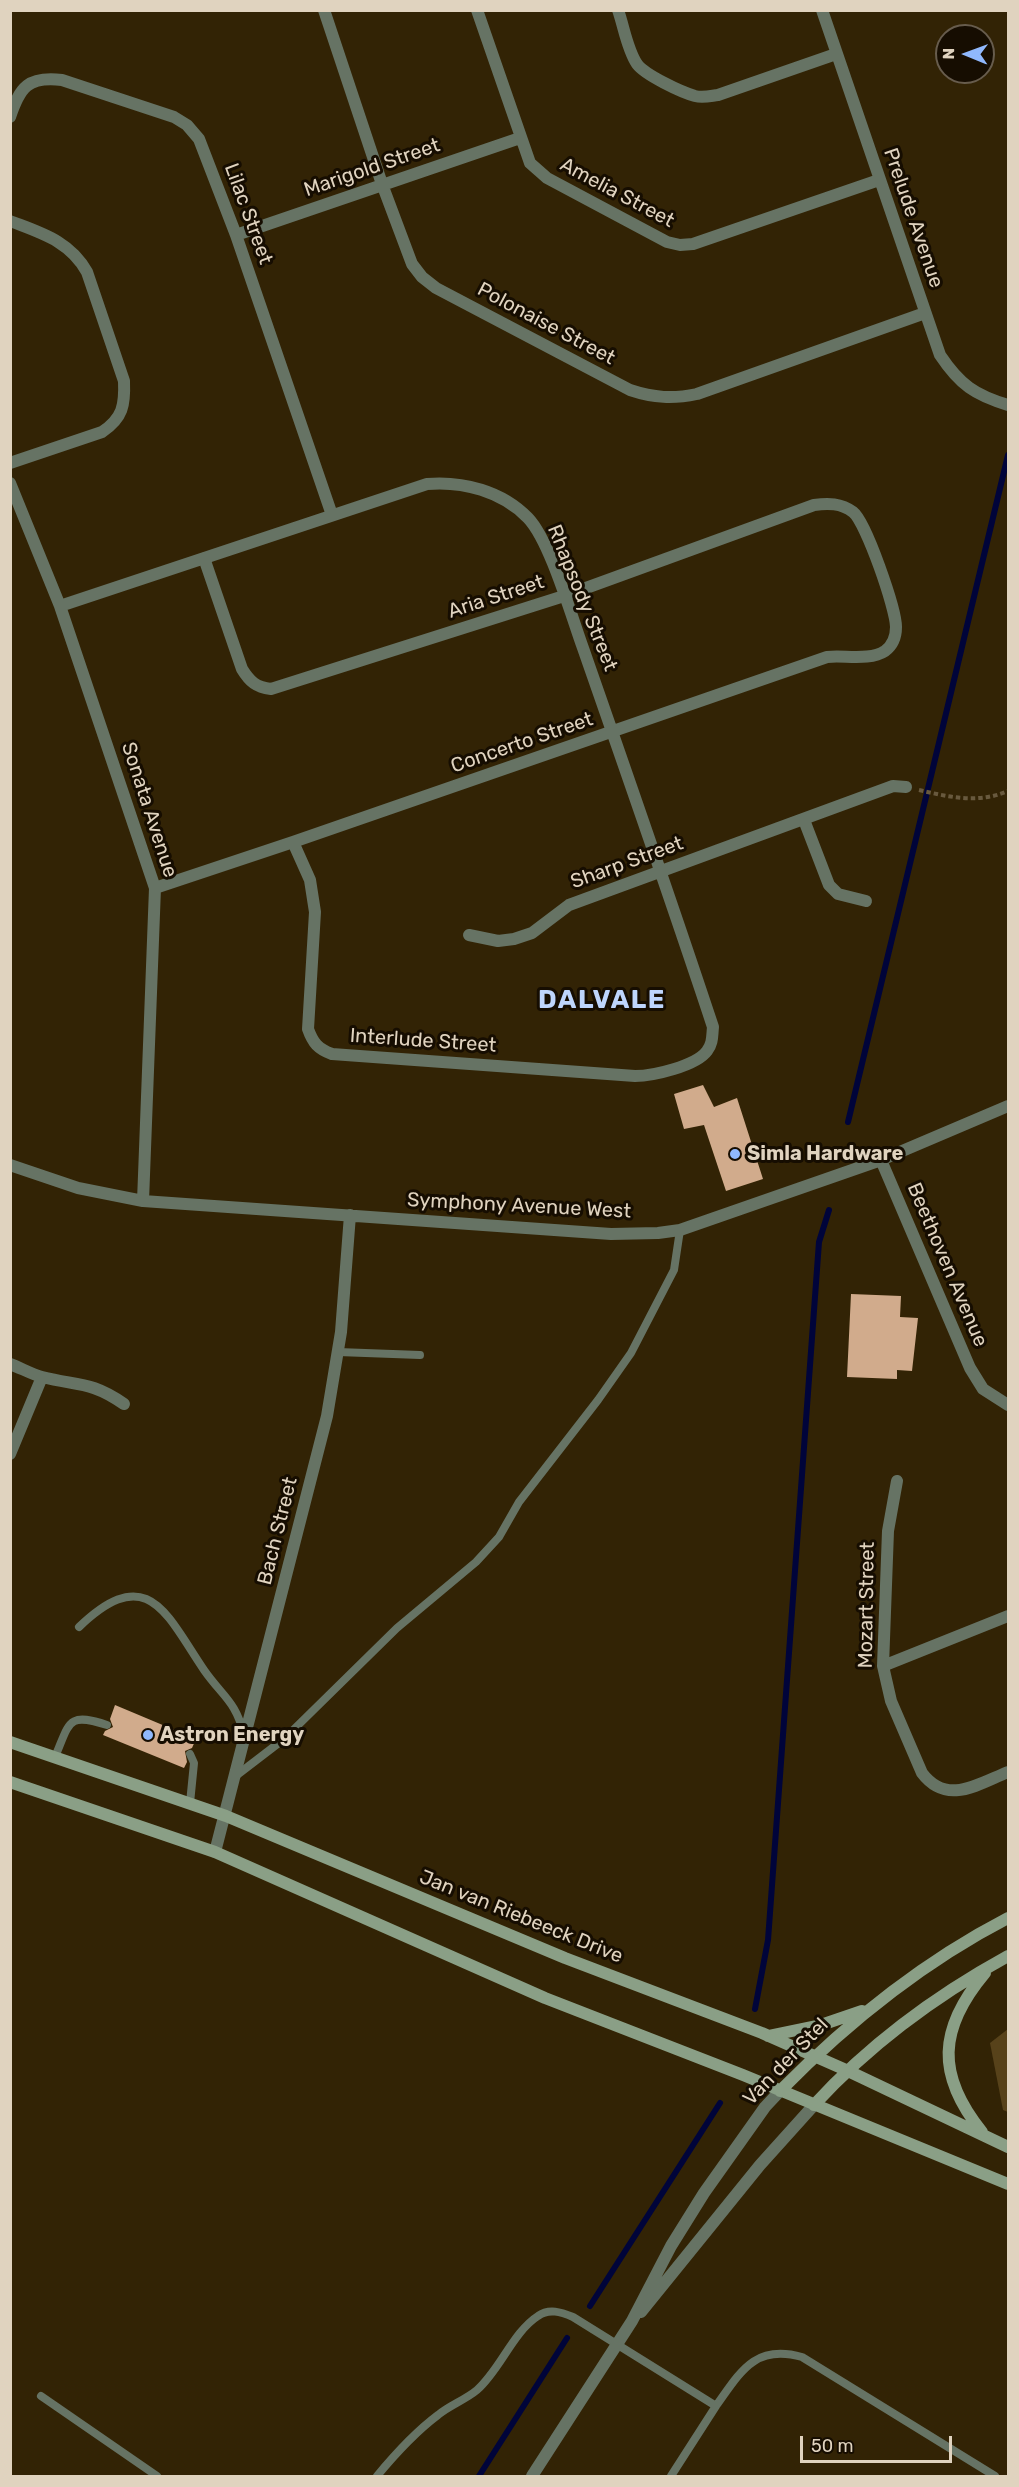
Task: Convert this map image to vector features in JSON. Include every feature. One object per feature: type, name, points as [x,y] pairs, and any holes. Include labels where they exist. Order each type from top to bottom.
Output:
[{"type":"main road","name":"Jan van Riebeeck Drive","points":[[10,1742],[226,1816],[565,1958],[768,2036],[846,2070],[1008,2147]]},
{"type":"main road","points":[[10,1782],[215,1852],[544,1998],[1008,2184]]},
{"type":"main road","name":"Van der Stel","points":[[780,2091],[815,2056],[870,2008],[919,1972],[1008,1918]]},
{"type":"main road","name":"Van der Stel","points":[[814,2105],[846,2070],[902,2023],[1008,1956]]},
{"type":"main road","points":[[984,2135],[960,2101],[952,2081],[948,2060],[949,2038],[959,2011],[971,1990],[991,1966]]},
{"type":"main road","points":[[768,2036],[821,2025],[870,2008]]},
{"type":"street","name":"Polonaise Street","points":[[324,10],[382,184],[412,264],[422,277],[436,288],[630,390],[650,396],[675,399],[697,394],[925,313]]},
{"type":"street","name":"Amelia Street","points":[[477,10],[530,163],[547,178],[667,242],[680,245],[693,244],[879,180]]},
{"type":"street","points":[[618,10],[632,56],[638,66],[656,78],[695,96],[718,95],[836,54]]},
{"type":"street","name":"Prelude Avenue","points":[[822,10],[940,355],[952,373],[968,388],[1008,405]]},
{"type":"street","name":"Lilac Street","points":[[10,117],[16,99],[23,88],[34,81],[46,78],[62,80],[174,117],[187,125],[199,140],[236,235],[332,515]]},
{"type":"street","name":"Marigold Street","points":[[236,235],[520,138]]},
{"type":"street","points":[[10,221],[56,239],[79,258],[87,272],[124,381],[125,398],[114,424],[102,432],[10,463]]},
{"type":"street","name":"Sonata Avenue","points":[[10,483],[60,606],[155,888],[143,1201]]},
{"type":"street","name":"Rhapsody Street","points":[[60,606],[427,484],[464,484],[487,492],[511,505],[528,518],[541,538],[564,596],[661,871],[712,1027]]},
{"type":"street","name":"Aria Street","points":[[204,558],[242,669],[249,681],[260,687],[271,689],[564,596],[814,505],[833,504],[854,513],[864,526],[895,614],[896,636]]},
{"type":"street","name":"Concerto Street","points":[[155,888],[827,657],[873,656],[884,652],[892,645],[896,636]]},
{"type":"street","name":"Sharp Street","points":[[469,935],[498,941],[532,933],[569,905],[893,786],[906,787]]},
{"type":"street","points":[[804,820],[829,885],[838,894],[866,901]]},
{"type":"street","name":"Interlude Street","points":[[293,842],[310,880],[314,895],[308,1029],[312,1040],[320,1049],[332,1054],[649,1076],[698,1059],[707,1051],[712,1041],[712,1027]]},
{"type":"street","name":"Symphony Avenue West","points":[[10,1165],[78,1188],[143,1201],[611,1234],[658,1233],[680,1230],[881,1160],[1008,1106]]},
{"type":"street","name":"Beethoven Avenue","points":[[881,1160],[970,1368],[983,1389],[1008,1405]]},
{"type":"street","name":"Bach Street","points":[[215,1852],[237,1775],[327,1416],[338,1352],[350,1215]]},
{"type":"street","points":[[10,1364],[42,1377],[87,1384],[105,1391],[124,1404]]},
{"type":"street","points":[[10,1454],[42,1377]]},
{"type":"street","name":"Mozart Street","points":[[897,1481],[888,1530],[883,1666],[891,1701],[922,1773],[939,1789],[963,1790],[1008,1772]]},
{"type":"street","points":[[883,1666],[1008,1616]]},
{"type":"street","name":"Van der Stel","points":[[532,2476],[632,2321],[671,2246],[704,2193],[765,2107],[780,2091]]},
{"type":"street","name":"Van der Stel","points":[[632,2321],[651,2302],[760,2165],[814,2105]]},
{"type":"lane","points":[[237,1775],[284,1739],[397,1628],[476,1562],[499,1537],[519,1502],[598,1400],[631,1353],[674,1270],[680,1230]]},
{"type":"lane","points":[[338,1352],[420,1355]]},
{"type":"lane","points":[[79,1627],[95,1612],[129,1596],[144,1598],[158,1605],[178,1628],[204,1671],[232,1702],[240,1718],[245,1741]]},
{"type":"lane","points":[[55,1757],[69,1724],[75,1719],[88,1719],[107,1725]]},
{"type":"lane","points":[[190,1754],[194,1763],[190,1803]]},
{"type":"lane","points":[[377,2476],[405,2442],[440,2413],[476,2391],[495,2371],[530,2322],[540,2314],[549,2311],[573,2317],[716,2406]]},
{"type":"lane","points":[[671,2476],[716,2406],[749,2365],[767,2354],[784,2352],[802,2356],[995,2476]]},
{"type":"lane","points":[[41,2396],[157,2476]]},
{"type":"path","points":[[906,787],[951,797],[989,797],[1008,791]]},
{"type":"shaded area","points":[[1008,2029],[1008,2112],[1003,2110],[990,2043]]},
{"type":"building","name":"Simla Hardware","points":[[703,1085],[714,1107],[737,1098],[763,1179],[726,1191],[704,1125],[684,1129],[674,1094]]},
{"type":"building","points":[[851,1294],[901,1296],[900,1317],[918,1318],[912,1371],[897,1370],[897,1379],[847,1377]]},
{"type":"building","points":[[115,1705],[196,1739],[192,1748],[185,1751],[187,1762],[184,1768],[103,1735],[105,1731],[113,1727],[110,1719]]},
{"type":"waterway","points":[[848,1122],[1008,455]]},
{"type":"waterway","points":[[755,2009],[768,1940],[819,1242],[829,1210]]},
{"type":"waterway","points":[[590,2306],[720,2103]]},
{"type":"waterway","points":[[479,2476],[567,2338]]},
{"type":"place","name":"Simla Hardware","points":[[735,1154]]},
{"type":"place","name":"Astron Energy","points":[[148,1735]]},
{"type":"district","name":"DALVALE","points":[[602,1000]]}]
